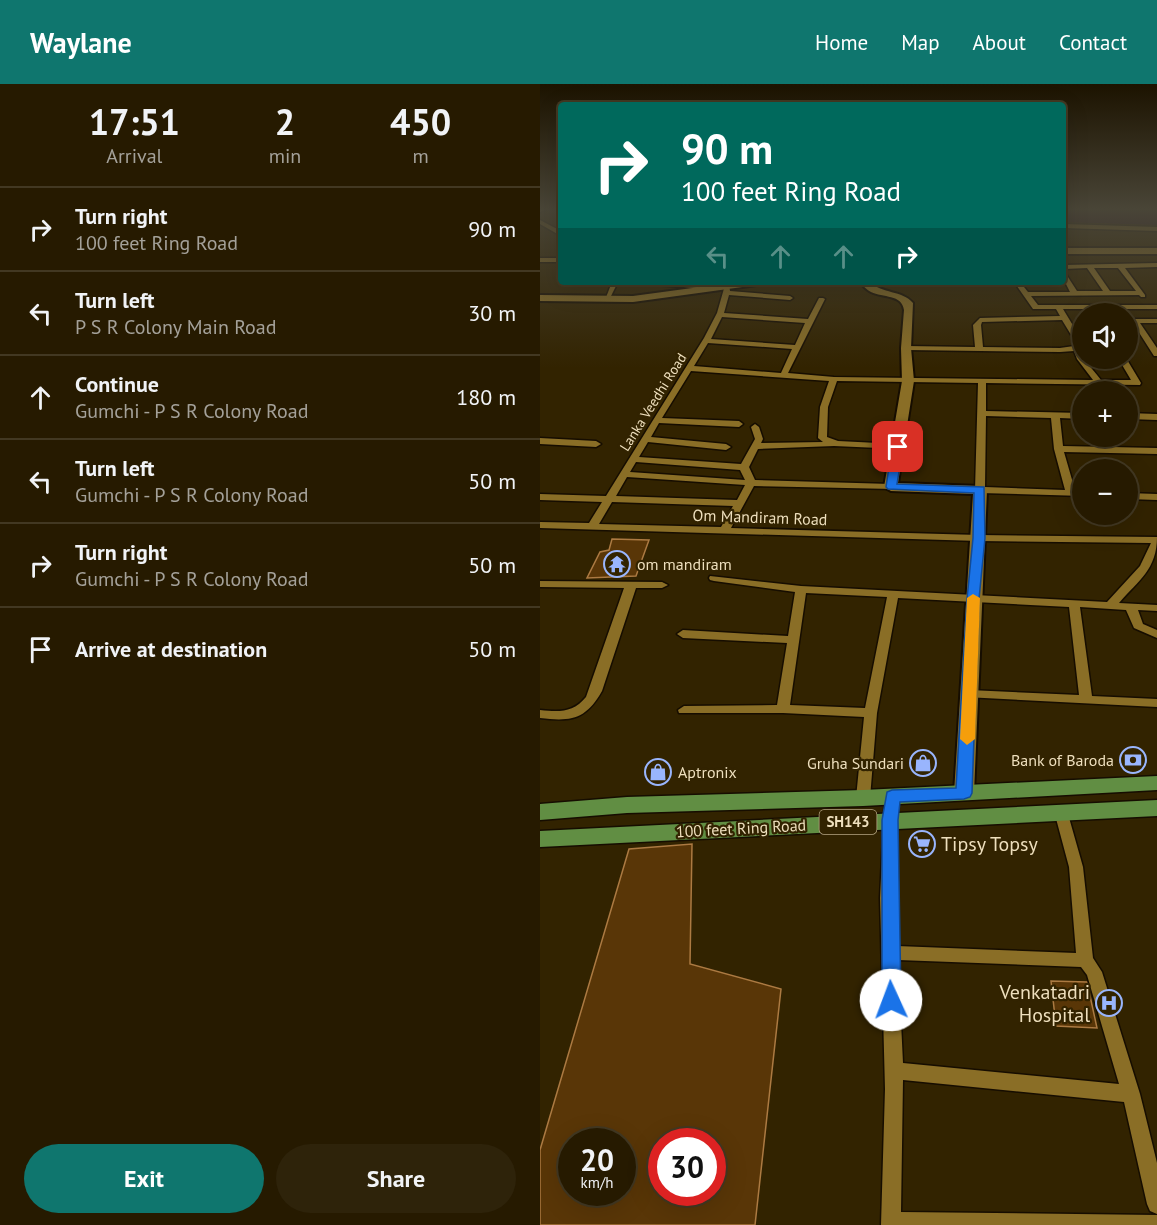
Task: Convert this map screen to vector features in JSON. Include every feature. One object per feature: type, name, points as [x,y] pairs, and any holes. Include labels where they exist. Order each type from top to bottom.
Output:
[{"type":"main road","name":"100 feet Ring Road","points":[[540,812],[627,805],[863,798],[1157,783]]},
{"type":"main road","name":"100 feet Ring Road","points":[[540,839],[1061,811],[1157,808]]},
{"type":"street","points":[[1066,267],[1154,265],[1157,273]]},
{"type":"street","points":[[1089,266],[1108,293]]},
{"type":"street","points":[[1120,266],[1140,293],[1154,307]]},
{"type":"street","points":[[1066,278],[1075,294]]},
{"type":"street","points":[[607,298],[614,285]]},
{"type":"street","points":[[726,290],[745,285]]},
{"type":"street","points":[[868,285],[873,290],[903,298],[908,303],[906,348],[908,381],[891,487]]},
{"type":"street","points":[[1020,285],[1036,308],[1072,308]]},
{"type":"street","points":[[540,298],[633,299],[698,286],[790,298]]},
{"type":"street","name":"Lanka Veedhi Road","points":[[592,527],[688,368],[707,341],[720,315],[726,290]]},
{"type":"street","points":[[1027,294],[1040,291],[1075,294],[1140,293]]},
{"type":"street","points":[[783,376],[808,321],[821,299]]},
{"type":"street","points":[[1058,307],[1072,330]]},
{"type":"street","points":[[1138,308],[1154,307]]},
{"type":"street","points":[[720,315],[808,321]]},
{"type":"street","points":[[979,349],[977,325],[980,320],[1064,318]]},
{"type":"street","points":[[1138,321],[1157,321]]},
{"type":"street","points":[[1138,328],[1157,354]]},
{"type":"street","points":[[1144,335],[1157,335]]},
{"type":"street","points":[[707,341],[797,347]]},
{"type":"street","points":[[906,348],[1072,349]]},
{"type":"street","points":[[688,368],[834,379],[1072,383]]},
{"type":"street","points":[[1089,369],[1098,381]]},
{"type":"street","points":[[834,379],[824,407],[822,436],[825,441],[836,444]]},
{"type":"street","points":[[964,793],[973,599],[979,538],[982,381]]},
{"type":"street","points":[[981,413],[1072,416]]},
{"type":"street","points":[[624,474],[751,483],[1071,492],[1059,450],[1055,416]]},
{"type":"street","points":[[1138,416],[1157,417]]},
{"type":"street","points":[[657,420],[739,424]]},
{"type":"street","points":[[744,467],[759,439],[755,427]]},
{"type":"street","points":[[645,440],[726,447]]},
{"type":"street","points":[[540,441],[596,444]]},
{"type":"street","points":[[756,446],[836,444],[898,447]]},
{"type":"street","points":[[1059,450],[1157,451]]},
{"type":"street","points":[[633,459],[744,467]]},
{"type":"street","points":[[744,467],[751,483]]},
{"type":"street","points":[[724,531],[751,483]]},
{"type":"street","points":[[1138,496],[1157,497]]},
{"type":"street","points":[[540,497],[740,502]]},
{"type":"street","name":"Om Mandiram Road","points":[[540,525],[1157,541]]},
{"type":"street","points":[[1110,606],[1145,567],[1157,541]]},
{"type":"street","points":[[714,578],[801,589],[1157,608]]},
{"type":"street","points":[[540,597],[543,584],[662,585]]},
{"type":"street","points":[[540,714],[571,715],[581,712],[590,704],[631,585]]},
{"type":"street","points":[[783,709],[801,589]]},
{"type":"street","points":[[863,798],[871,713],[893,594]]},
{"type":"street","points":[[1074,604],[1086,700]]},
{"type":"street","points":[[1131,607],[1138,626],[1157,634]]},
{"type":"street","points":[[683,634],[793,640]]},
{"type":"street","points":[[969,694],[1157,703]]},
{"type":"street","points":[[684,710],[783,709],[871,713]]},
{"type":"street","points":[[892,796],[890,953],[894,1071],[891,1223],[1157,1225]]},
{"type":"street","points":[[1061,811],[1076,867],[1084,960],[1094,972],[1131,1094],[1157,1204]]},
{"type":"street","points":[[890,953],[1084,960]]},
{"type":"street","points":[[894,1071],[1131,1094]]},
{"type":"building","name":"om mandiram","points":[[612,539],[649,540],[636,576],[587,578],[600,552],[609,550]]},
{"type":"building","points":[[692,844],[690,964],[781,989],[755,1225],[540,1225],[540,1150],[629,849]]},
{"type":"building","points":[[1051,981],[1087,982],[1097,1028],[1056,1026]]},
{"type":"slow traffic","points":[[967,739],[973,598]]},
{"type":"place","name":"om mandiram","points":[[617,564]]},
{"type":"place","name":"Bank of Baroda","points":[[1133,760]]},
{"type":"place","name":"Gruha Sundari","points":[[923,763]]},
{"type":"place","name":"Aptronix","points":[[658,772]]},
{"type":"place","name":"Tipsy Topsy","points":[[922,844]]},
{"type":"place","name":"Venkatadri Hospital","points":[[1109,1003]]},
{"type":"route","points":[[891,1000],[890,820],[892,796],[964,793],[980,490],[891,487],[898,447]]}]
